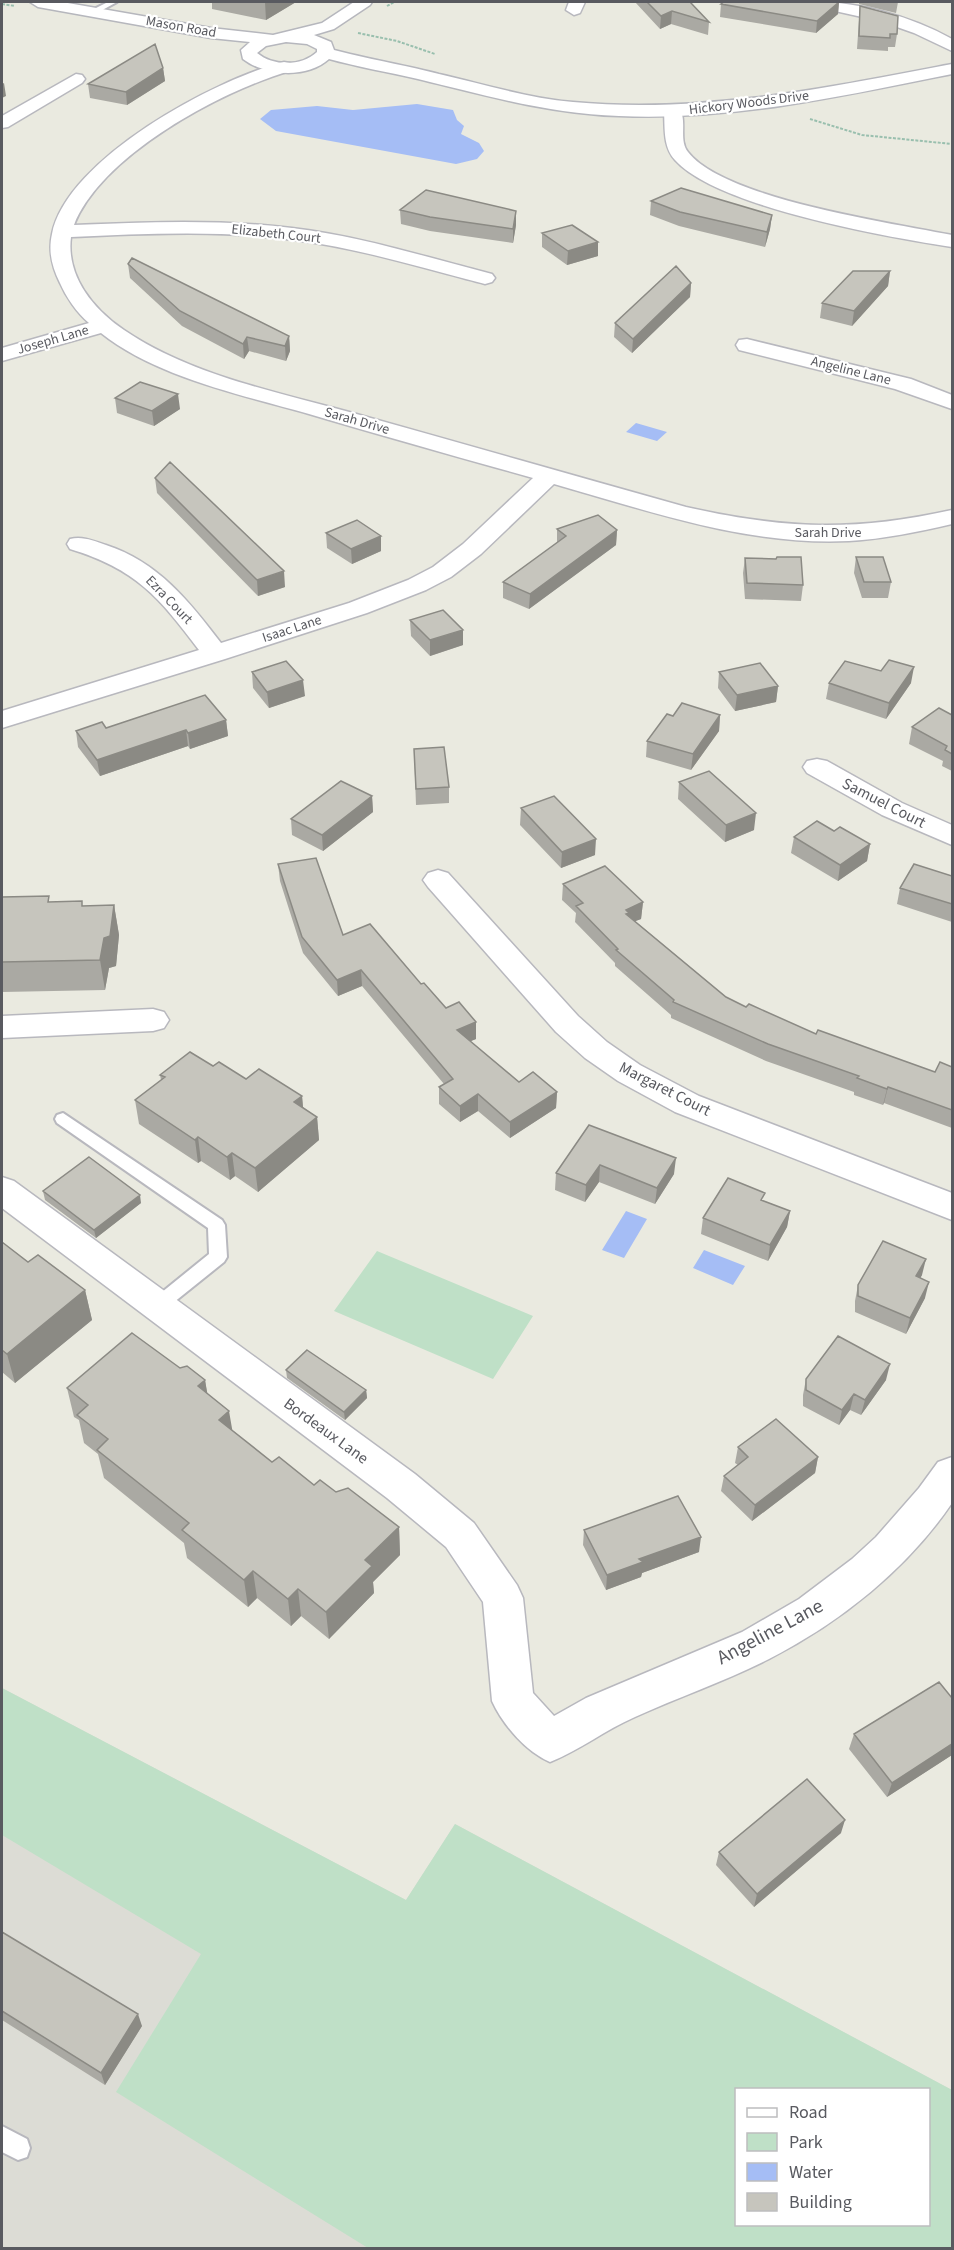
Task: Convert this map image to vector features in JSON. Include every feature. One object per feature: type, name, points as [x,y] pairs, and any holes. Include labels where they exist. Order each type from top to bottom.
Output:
[{"type":"street","name":"Mason Road","points":[[31,5],[92,12],[212,33],[278,38],[328,26],[364,2]]},
{"type":"street","points":[[284,67],[320,60],[345,25],[382,2]]},
{"type":"street","points":[[814,2],[890,17],[926,31],[952,46]]},
{"type":"street","name":"Mason Road","points":[[92,12],[114,20],[230,43],[250,57],[271,66],[284,67]]},
{"type":"street","name":"Hickory Woods Drive","points":[[278,38],[310,39],[325,50],[348,60],[410,71],[474,89]]},
{"type":"street","name":"Sarah Drive","points":[[234,83],[250,57],[253,46],[278,38]]},
{"type":"street","name":"Hickory Woods Drive","points":[[303,65],[358,69],[570,107],[673,112],[754,105],[952,69]]},
{"type":"street","name":"Sarah Drive","points":[[284,67],[234,83],[164,123],[104,171],[76,201],[66,218],[60,242],[61,260],[66,279],[77,297],[105,325],[122,338],[159,358],[192,372],[254,392],[681,513],[779,533],[830,535],[895,530],[952,517]]},
{"type":"street","points":[[2,123],[76,79]]},
{"type":"street","points":[[673,112],[674,143],[679,154],[688,164],[709,179],[760,199],[952,241]]},
{"type":"street","name":"Elizabeth Court","points":[[62,231],[208,228],[268,231],[334,241],[485,278]]},
{"type":"street","name":"Joseph Lane","points":[[2,355],[105,325]]},
{"type":"street","name":"Angeline Lane","points":[[747,345],[903,384],[952,402]]},
{"type":"street","name":"Isaac Lane","points":[[2,720],[358,608],[417,585],[442,572],[472,549],[549,476]]},
{"type":"street","name":"Ezra Court","points":[[79,544],[126,562],[156,582],[216,654]]},
{"type":"street","name":"Samuel Court","points":[[817,767],[892,809],[952,836]]},
{"type":"street","name":"Margaret Court","points":[[438,880],[567,1024],[596,1050],[629,1073],[687,1104],[952,1207]]},
{"type":"street","points":[[2,1027],[153,1020]]},
{"type":"street","name":"Bordeaux Lane","points":[[2,1190],[401,1486],[460,1535],[503,1598],[513,1701],[550,1742]]},
{"type":"street","name":"Angeline Lane","points":[[550,1742],[598,1713],[755,1645],[825,1604],[885,1556],[934,1502],[952,1473]]},
{"type":"lane","points":[[92,12],[113,2]]},
{"type":"lane","points":[[63,1119],[216,1225],[218,1257],[157,1306]]},
{"type":"path","points":[[2,4],[31,5]]},
{"type":"path","points":[[351,31],[397,41],[436,54]]},
{"type":"path","points":[[806,117],[834,130],[868,138],[952,144]]},
{"type":"shaded area","points":[[2,1688],[406,1900],[455,1824],[952,2090],[952,2248],[2,2248]]},
{"type":"green space","points":[[377,1251],[533,1316],[493,1379],[334,1311]]},
{"type":"green space","points":[[2,1688],[406,1900],[455,1824],[952,2090],[952,2248],[368,2248],[116,2092],[201,1954],[2,1835]]},
{"type":"water","points":[[417,104],[453,110],[457,120],[464,126],[461,134],[479,143],[484,151],[477,159],[456,164],[276,131],[260,119],[271,110],[317,106],[353,110]]},
{"type":"water","points":[[636,423],[667,432],[657,441],[626,432]]},
{"type":"water","points":[[626,1211],[647,1219],[624,1258],[602,1250]]},
{"type":"water","points":[[704,1250],[745,1266],[733,1285],[693,1268]]},
{"type":"building","points":[[647,2],[690,2],[709,22],[672,11],[661,16]]},
{"type":"building","points":[[724,2],[839,2],[817,21],[721,4]]},
{"type":"building","points":[[860,6],[898,16],[897,34],[890,34],[890,38],[859,36]]},
{"type":"building","points":[[155,44],[163,68],[126,92],[88,84]]},
{"type":"building","points":[[681,188],[772,215],[767,232],[680,212],[651,201]]},
{"type":"building","points":[[426,190],[516,211],[513,229],[430,217],[400,210]]},
{"type":"building","points":[[572,225],[598,242],[568,251],[542,233]]},
{"type":"building","points":[[132,258],[289,336],[285,346],[247,337],[243,344],[180,311],[128,264]]},
{"type":"building","points":[[676,266],[691,283],[633,339],[615,323]]},
{"type":"building","points":[[853,271],[890,271],[854,311],[822,303]]},
{"type":"building","points":[[140,382],[178,394],[152,411],[115,398]]},
{"type":"building","points":[[170,462],[284,571],[257,580],[155,478]]},
{"type":"building","points":[[598,515],[617,530],[530,594],[503,582],[566,536],[557,529]]},
{"type":"building","points":[[357,520],[381,536],[351,549],[326,533]]},
{"type":"building","points":[[777,557],[801,557],[803,585],[747,583],[745,558],[776,559]]},
{"type":"building","points":[[856,557],[883,557],[891,582],[864,582]]},
{"type":"building","points":[[443,610],[463,630],[430,640],[410,620]]},
{"type":"building","points":[[889,660],[914,667],[889,703],[829,683],[845,661],[881,671]]},
{"type":"building","points":[[286,661],[303,680],[267,692],[252,672]]},
{"type":"building","points":[[760,663],[778,686],[737,695],[719,672]]},
{"type":"building","points":[[205,695],[226,720],[188,733],[186,730],[97,760],[76,731],[102,722],[106,728]]},
{"type":"building","points":[[682,703],[720,715],[693,754],[647,741],[667,714],[673,716]]},
{"type":"building","points":[[939,708],[952,715],[952,754],[945,750],[947,746],[912,727]]},
{"type":"building","points":[[444,747],[449,787],[416,789],[414,749]]},
{"type":"building","points":[[709,771],[756,813],[726,825],[679,782]]},
{"type":"building","points":[[341,781],[372,796],[322,835],[291,819]]},
{"type":"building","points":[[554,796],[596,839],[562,852],[521,808]]},
{"type":"building","points":[[817,821],[834,831],[840,827],[870,844],[840,865],[794,837]]},
{"type":"building","points":[[316,858],[343,935],[370,924],[421,984],[424,983],[446,1008],[459,1002],[476,1022],[457,1030],[519,1082],[533,1072],[557,1092],[510,1122],[478,1094],[460,1106],[439,1087],[453,1079],[361,970],[337,980],[302,937],[278,864]]},
{"type":"building","points":[[914,864],[952,876],[952,904],[900,888]]},
{"type":"building","points":[[605,866],[643,902],[626,910],[629,913],[626,914],[726,997],[746,1007],[749,1004],[816,1034],[818,1030],[935,1072],[940,1062],[952,1067],[952,1110],[888,1087],[887,1089],[857,1078],[859,1076],[768,1044],[673,1002],[674,1000],[616,950],[618,949],[576,906],[583,903],[563,884]]},
{"type":"building","points":[[49,896],[48,902],[82,901],[82,906],[114,905],[110,936],[104,938],[100,960],[2,962],[2,897]]},
{"type":"building","points":[[190,1052],[213,1066],[219,1062],[246,1079],[259,1069],[302,1096],[294,1102],[317,1117],[255,1168],[232,1153],[227,1157],[198,1137],[195,1140],[135,1100],[165,1077],[160,1075]]},
{"type":"building","points":[[589,1125],[676,1158],[657,1188],[600,1165],[586,1185],[556,1173]]},
{"type":"building","points":[[89,1157],[140,1195],[94,1230],[43,1191]]},
{"type":"building","points":[[728,1178],[765,1193],[761,1200],[790,1211],[770,1245],[703,1218]]},
{"type":"building","points":[[883,1241],[926,1259],[916,1276],[929,1282],[910,1318],[858,1296],[858,1285]]},
{"type":"building","points":[[2,1242],[28,1262],[38,1255],[85,1290],[7,1354],[2,1350]]},
{"type":"building","points":[[132,1333],[180,1368],[187,1366],[205,1380],[198,1386],[229,1411],[219,1420],[272,1462],[279,1457],[314,1485],[320,1480],[336,1492],[348,1488],[399,1527],[365,1560],[372,1566],[326,1612],[298,1589],[288,1599],[253,1571],[244,1580],[182,1530],[189,1523],[97,1450],[108,1439],[77,1415],[88,1405],[67,1388]]},
{"type":"building","points":[[838,1336],[890,1364],[865,1400],[854,1394],[842,1410],[806,1390],[806,1379]]},
{"type":"building","points":[[307,1350],[366,1390],[344,1412],[286,1370]]},
{"type":"building","points":[[776,1419],[818,1457],[755,1505],[724,1476],[748,1457],[738,1447]]},
{"type":"building","points":[[678,1496],[701,1537],[639,1559],[643,1562],[607,1575],[584,1530]]},
{"type":"building","points":[[939,1682],[952,1698],[952,1744],[892,1783],[854,1734]]},
{"type":"building","points":[[807,1779],[845,1820],[757,1894],[719,1852]]},
{"type":"building","points":[[2,1932],[138,2014],[101,2073],[2,2011]]}]
